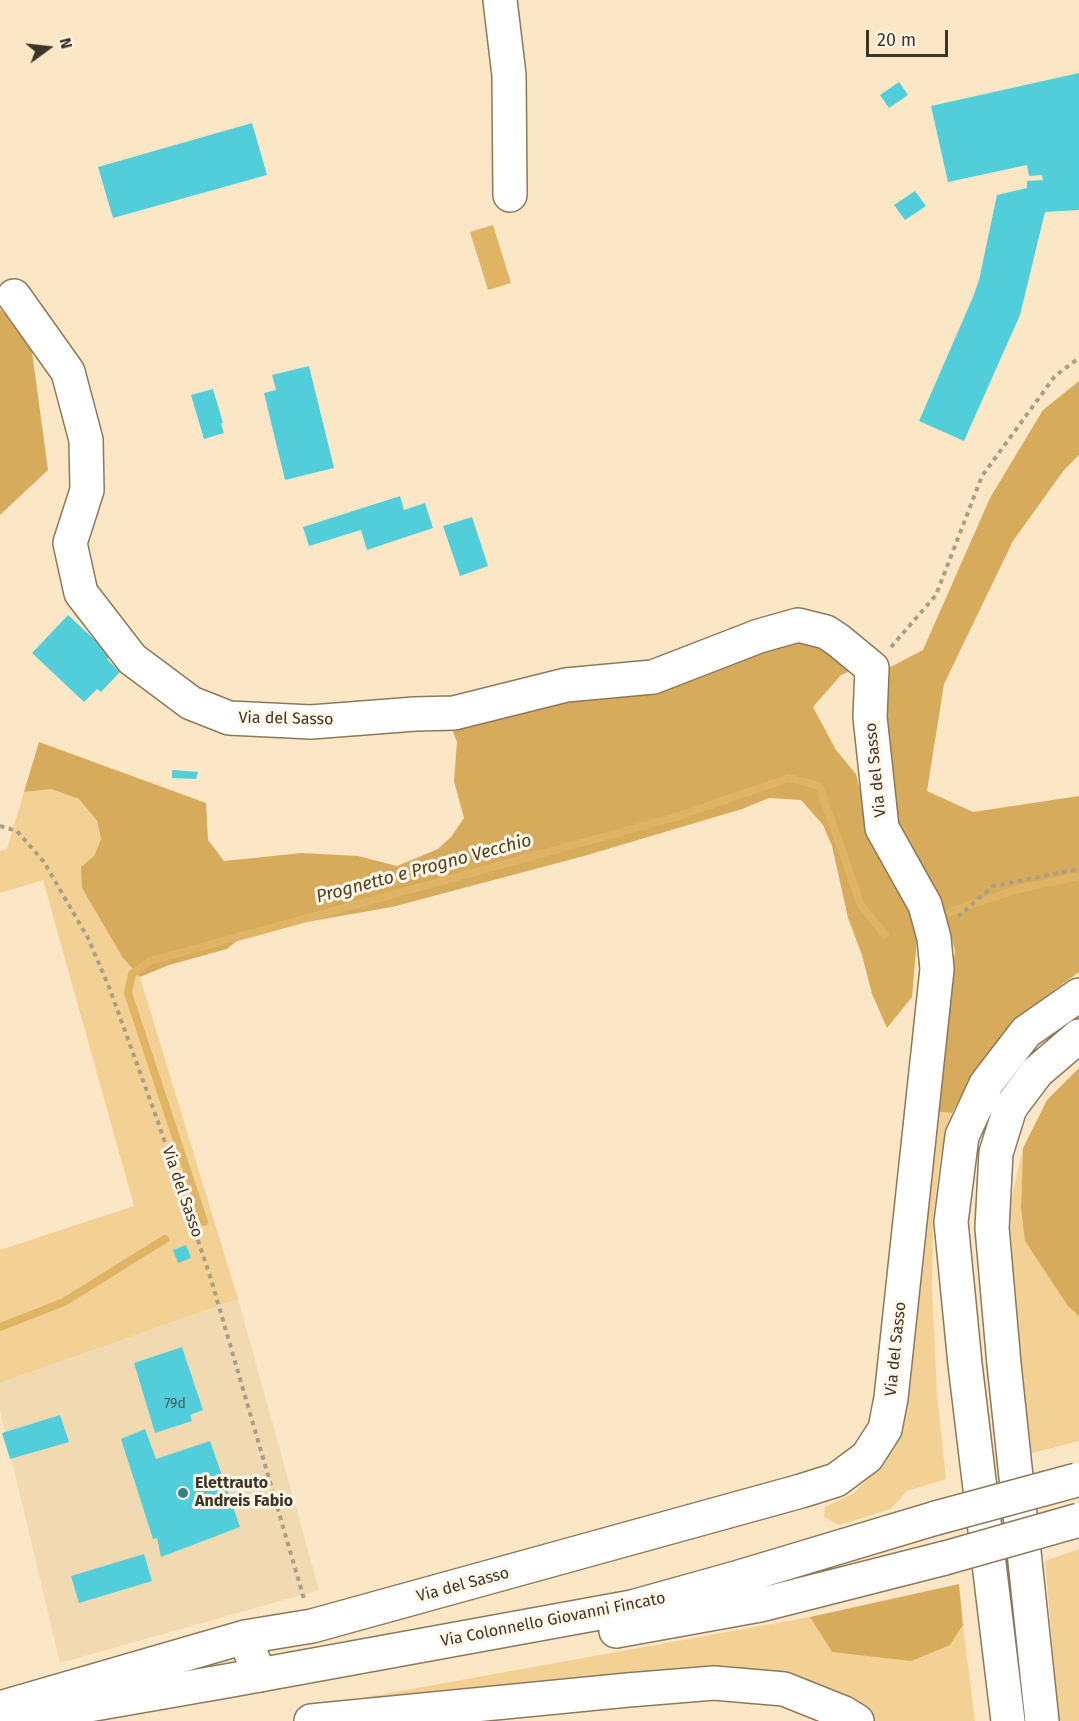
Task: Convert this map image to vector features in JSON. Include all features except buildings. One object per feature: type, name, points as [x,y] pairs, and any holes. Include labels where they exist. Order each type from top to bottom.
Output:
[{"type":"main road","points":[[500,0],[509,75],[510,195]]},
{"type":"main road","name":"Via del Sasso","points":[[0,1708],[245,1637],[312,1626],[801,1491],[836,1480],[867,1457],[885,1428],[891,1398],[937,969],[934,938],[924,905],[882,828],[870,717],[872,668],[826,632],[798,625],[759,636],[652,677],[566,685],[454,713],[311,722],[229,718],[191,703],[132,658],[81,593],[70,543],[87,490],[86,440],[68,372],[14,296]]},
{"type":"main road","points":[[1008,1721],[966,1376],[951,1222],[962,1137],[986,1084],[1026,1032],[1079,994]]},
{"type":"main road","points":[[1042,1721],[992,1228],[996,1153],[1010,1108],[1037,1072],[1079,1036]]},
{"type":"main road","name":"Via Colonnello Giovanni Fincato","points":[[19,1721],[82,1706],[632,1607],[936,1518],[1078,1480]]},
{"type":"main road","name":"Via Colonnello Giovanni Fincato","points":[[127,1721],[760,1605],[945,1558],[1079,1520]]},
{"type":"main road","points":[[245,1637],[259,1675]]},
{"type":"main road","points":[[311,1721],[714,1683],[784,1689],[844,1713],[857,1721]]},
{"type":"path","points":[[872,668],[936,595],[982,476],[1055,375],[1079,358]]},
{"type":"path","name":"Via del Sasso","points":[[0,826],[17,831],[44,862],[88,938],[109,987],[211,1279],[312,1626]]},
{"type":"path","points":[[934,938],[993,886],[1079,869]]},
{"type":"shaded area","points":[[493,225],[511,283],[488,290],[470,232]]},
{"type":"shaded area","points":[[0,309],[30,337],[48,470],[0,515]]},
{"type":"shaded area","points":[[1079,381],[1079,455],[1064,470],[1013,541],[944,684],[927,791],[973,812],[1079,796],[1079,972],[1019,1016],[976,1069],[952,1113],[934,1111],[955,951],[943,905],[900,842],[877,674],[923,650],[990,498],[1043,410]]},
{"type":"shaded area","points":[[830,626],[853,670],[841,675],[813,707],[836,750],[856,774],[864,806],[919,916],[912,997],[887,1028],[872,994],[862,955],[848,918],[832,846],[823,825],[801,800],[769,798],[742,809],[584,856],[392,907],[266,929],[239,939],[227,949],[169,965],[140,977],[123,958],[82,888],[81,867],[94,856],[101,839],[97,821],[79,799],[51,789],[24,792],[39,742],[206,803],[208,840],[224,861],[302,853],[358,856],[397,866],[438,849],[451,837],[464,818],[454,781],[457,742],[452,729],[756,655],[793,637]]},
{"type":"shaded area","points":[[51,789],[79,799],[97,822],[101,839],[94,856],[123,958],[140,977],[238,1299],[0,1383],[0,1250],[134,1206],[43,880],[0,893],[0,851],[7,849],[24,792]]},
{"type":"shaded area","points":[[1079,1068],[1079,1316],[1068,1306],[1025,1241],[1021,1207],[1023,1148],[1047,1100]]},
{"type":"shaded area","points":[[934,1111],[952,1113],[940,1159],[933,1215],[932,1288],[937,1393],[946,1479],[907,1491],[891,1509],[839,1525],[824,1517],[825,1507],[854,1493],[883,1463]]},
{"type":"shaded area","points":[[1023,1148],[1021,1207],[1079,1315],[1079,1441],[1028,1454],[1014,1328],[1009,1210]]},
{"type":"shaded area","points":[[238,1299],[319,1590],[60,1663],[0,1411],[0,1383]]},
{"type":"shaded area","points":[[1079,1549],[1079,1721],[1059,1721],[1045,1561]]},
{"type":"shaded area","points":[[959,1584],[963,1625],[950,1645],[911,1661],[832,1652],[810,1617]]},
{"type":"shaded area","points":[[810,1617],[832,1652],[950,1645],[963,1625],[975,1721],[870,1721],[792,1685],[334,1703]]},
{"type":"waterway","name":"Prognetto e Progno Vecchio","points":[[204,1222],[128,993],[132,974],[150,961],[676,817],[789,778],[819,786],[861,905],[885,935]]},
{"type":"waterway","name":"Prognetto e Progno Vecchio","points":[[950,912],[1019,889],[1079,876]]},
{"type":"waterway","name":"Prognetto e Progno Vecchio","points":[[0,1327],[64,1302],[165,1239]]},
{"type":"place","name":"Elettrauto Andreis Fabio","points":[[183,1493]]}]
